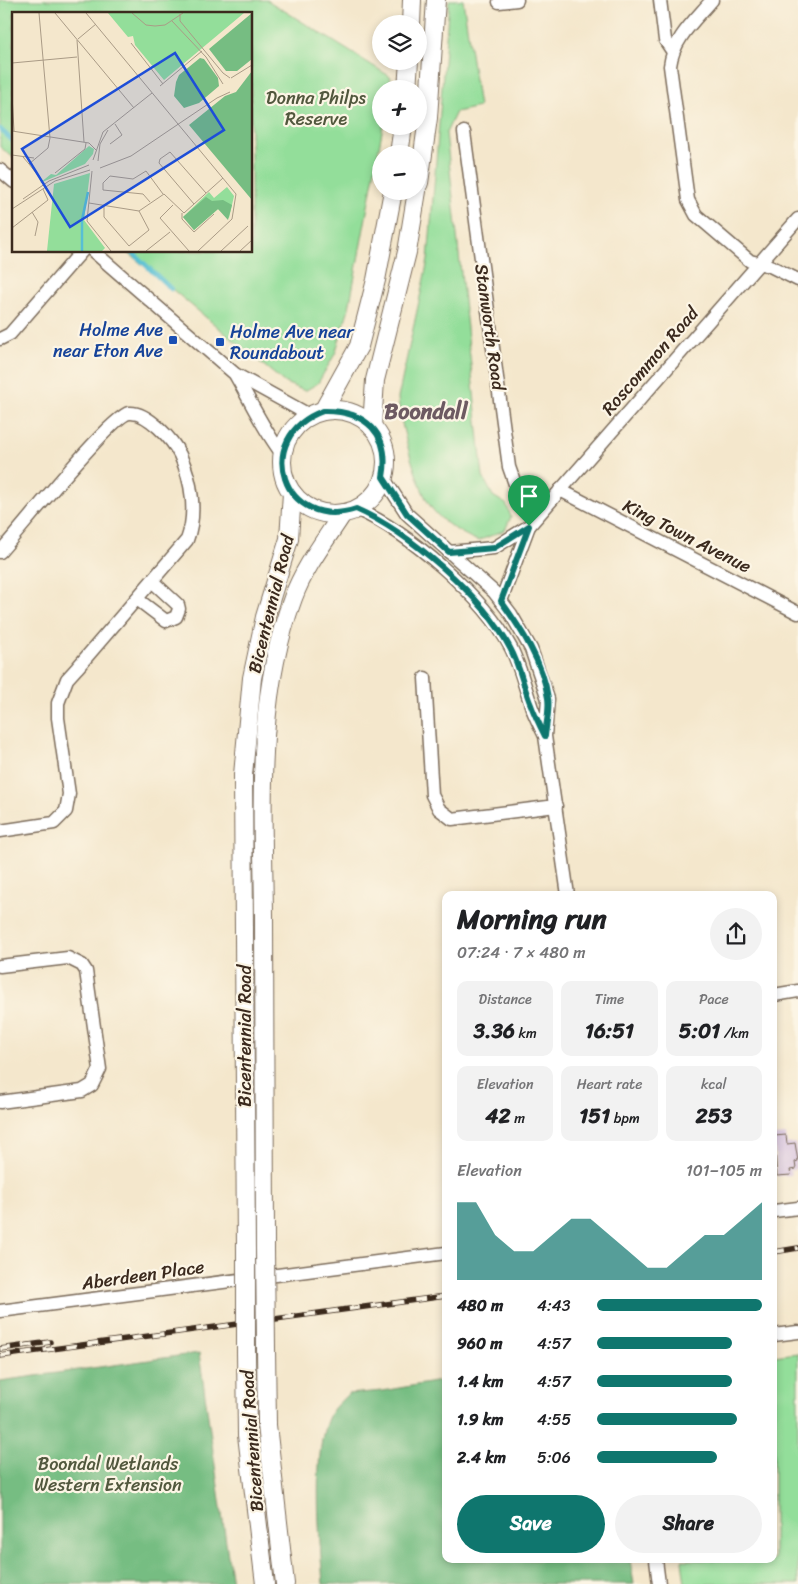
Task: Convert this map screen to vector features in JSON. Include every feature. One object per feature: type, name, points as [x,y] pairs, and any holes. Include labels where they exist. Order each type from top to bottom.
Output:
[{"type":"main road","points":[[411,15],[412,0]]},
{"type":"main road","points":[[424,145],[428,118],[436,0]]},
{"type":"main road","points":[[317,414],[359,346],[376,280],[391,200]]},
{"type":"main road","points":[[372,426],[375,380],[407,252],[416,200]]},
{"type":"main road","points":[[341,411],[358,416],[372,426],[380,438],[386,464],[378,490],[368,501],[350,511],[328,514],[314,510],[302,503],[292,493],[282,468],[283,455],[288,439],[297,426],[317,414],[341,411]]},
{"type":"main road","name":"Bicentennial Road","points":[[265,1584],[247,1435],[243,774],[252,678],[265,617],[289,539],[292,493]]},
{"type":"main road","name":"Bicentennial Road","points":[[285,1584],[267,1425],[262,792],[268,702],[292,599],[316,551],[350,511]]},
{"type":"street","points":[[499,2],[517,0]]},
{"type":"street","points":[[660,0],[665,40],[672,52]]},
{"type":"street","points":[[712,0],[687,29],[672,52],[670,75],[688,200],[696,215],[706,225],[750,261],[798,280]]},
{"type":"street","name":"Stanworth Road","points":[[464,132],[509,467],[515,484],[544,508]]},
{"type":"street","points":[[0,170],[12,180]]},
{"type":"street","name":"Roscommon Road","points":[[449,552],[494,548],[529,526],[798,219]]},
{"type":"street","points":[[0,339],[10,334],[81,252]]},
{"type":"street","points":[[94,252],[235,374],[317,414]]},
{"type":"street","points":[[235,374],[259,415],[268,436],[283,455]]},
{"type":"street","points":[[0,552],[115,421],[122,416],[136,414],[147,419],[163,432],[176,449],[185,469],[193,510],[193,520],[187,540],[77,668],[62,690],[58,718],[69,794],[66,811],[54,823],[0,831]]},
{"type":"street","points":[[383,477],[407,514],[485,583],[501,601],[531,649],[544,681],[548,699],[545,736],[567,891]]},
{"type":"street","name":"King Town Avenue","points":[[560,490],[798,613]]},
{"type":"street","points":[[350,511],[383,521],[405,537],[458,582],[487,612],[511,649],[520,669],[530,704],[545,736]]},
{"type":"street","name":"Roscommon Road","points":[[501,601],[529,526]]},
{"type":"street","points":[[137,599],[166,621],[176,617],[179,610],[178,605],[152,581]]},
{"type":"street","points":[[425,678],[432,795],[439,809],[452,819],[556,806]]},
{"type":"street","points":[[0,966],[62,958],[75,960],[82,965],[89,979],[100,1069],[96,1080],[88,1089],[82,1091],[0,1102]]},
{"type":"street","points":[[777,994],[798,991]]},
{"type":"street","points":[[777,1211],[798,1208]]},
{"type":"street","name":"Aberdeen Place","points":[[0,1312],[442,1253]]},
{"type":"street","points":[[777,1335],[798,1332]]},
{"type":"street","points":[[656,1563],[659,1584]]},
{"type":"green space","name":"Donna Philps Reserve","points":[[0,0],[267,0],[372,65],[372,70],[380,70],[391,77],[390,80],[372,80],[372,135],[381,135],[379,145],[372,145],[372,185],[349,308],[335,354],[318,383],[305,391],[285,383],[127,252],[252,252],[252,12],[12,12],[12,156],[0,147]]},
{"type":"green space","points":[[449,0],[463,0],[479,107],[456,112],[446,133],[483,477],[493,496],[506,504],[511,517],[505,530],[478,541],[450,526],[438,516],[429,504],[409,453],[398,398],[428,260]]},
{"type":"green space","name":"Boondal Wetlands Western Extension","points":[[199,1353],[232,1584],[0,1584],[0,1381]]},
{"type":"green space","points":[[798,1353],[798,1584],[685,1584],[682,1563],[777,1563],[777,1356]]},
{"type":"green space","points":[[442,1381],[442,1563],[630,1563],[634,1584],[323,1584],[318,1497],[320,1450],[324,1430],[330,1414],[348,1394],[382,1391]]},
{"type":"building","points":[[786,1135],[787,1144],[795,1143],[798,1161],[795,1162],[796,1169],[790,1170],[791,1175],[777,1176],[777,1136]]},
{"type":"waterway","points":[[0,129],[12,140]]},
{"type":"waterway","points":[[132,252],[171,289]]},
{"type":"railway","points":[[777,1252],[798,1248]]},
{"type":"railway","points":[[0,1356],[442,1297]]},
{"type":"railway","points":[[0,1349],[50,1342]]},
{"type":"place","name":"Holme Ave near Eton Ave","points":[[173,340]]},
{"type":"place","name":"Holme Ave near Roundabout","points":[[220,342]]},
{"type":"district","name":"Boondall","points":[[426,411]]},
{"type":"route","points":[[323,411],[341,411],[358,416],[372,426],[380,438],[386,464],[383,477],[400,504],[418,526],[449,552],[494,548],[529,526],[506,583],[501,601],[521,630],[544,681],[548,699],[545,736],[530,704],[520,669],[511,649],[501,632],[478,602],[458,582],[383,521],[356,509],[343,513],[328,514],[314,510],[302,503],[292,493],[282,468],[283,455],[288,439],[297,426],[310,416],[323,411]]}]
